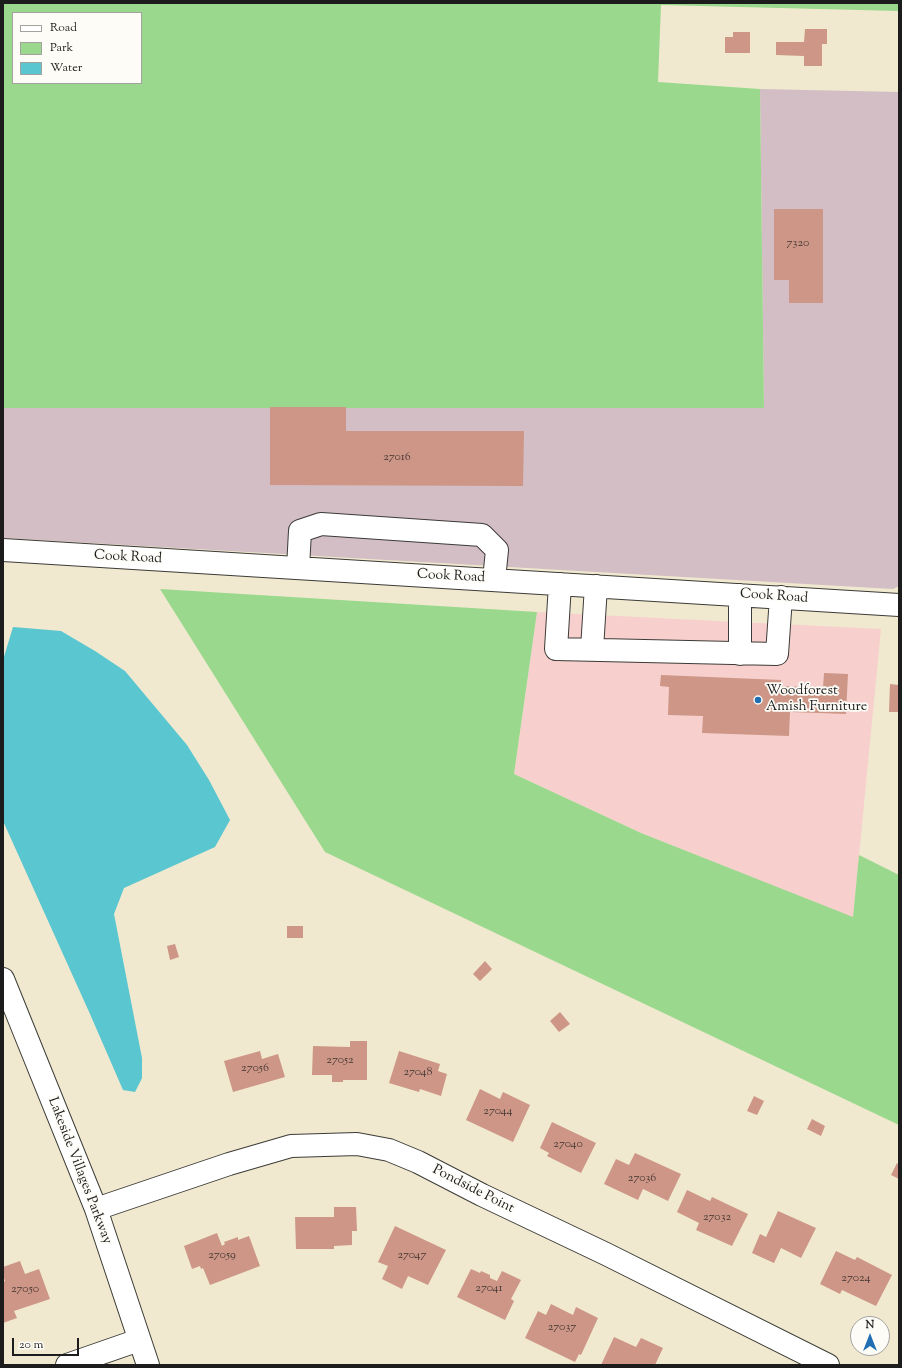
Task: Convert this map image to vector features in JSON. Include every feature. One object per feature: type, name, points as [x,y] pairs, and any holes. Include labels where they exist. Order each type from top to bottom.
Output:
[{"type":"street","points":[[298,568],[300,531],[321,524],[482,535],[497,550],[494,580]]},
{"type":"street","name":"Cook Road","points":[[3,550],[899,605]]},
{"type":"street","points":[[560,584],[556,649],[777,654],[781,598]]},
{"type":"street","points":[[592,650],[596,586]]},
{"type":"street","points":[[740,595],[740,654]]},
{"type":"street","name":"Lakeside Villages Parkway","points":[[3,979],[96,1209],[148,1365]]},
{"type":"street","name":"Pondside Point","points":[[96,1209],[229,1164],[291,1146],[357,1144],[389,1150],[418,1162],[482,1195],[606,1254],[828,1365]]},
{"type":"street","points":[[67,1365],[139,1340]]},
{"type":"shaded area","points":[[760,89],[899,92],[899,586],[893,589],[3,538],[3,408],[764,408]]},
{"type":"shaded area","points":[[537,612],[881,629],[853,918],[641,833],[514,774]]},
{"type":"green space","points":[[3,3],[899,3],[899,11],[661,5],[658,82],[760,89],[764,408],[3,408]]},
{"type":"green space","points":[[160,589],[537,612],[514,774],[641,833],[853,917],[859,855],[899,875],[899,1125],[325,852]]},
{"type":"water","points":[[13,627],[61,631],[125,671],[187,745],[209,780],[230,820],[215,847],[124,888],[114,914],[142,1058],[142,1078],[135,1092],[123,1090],[3,821],[3,660]]},
{"type":"building","points":[[805,29],[827,29],[827,44],[822,44],[822,66],[804,66],[804,56],[776,55],[776,42],[804,42]]},
{"type":"building","points":[[733,32],[750,32],[750,53],[725,53],[725,37],[733,37]]},
{"type":"building","points":[[774,209],[823,209],[823,303],[789,303],[789,280],[774,280]]},
{"type":"building","points":[[270,407],[346,407],[346,431],[524,431],[523,486],[270,485]]},
{"type":"building","name":"Woodforest Amish Furniture","points":[[824,673],[848,674],[846,714],[790,712],[789,736],[702,733],[703,716],[668,715],[669,687],[660,686],[661,675],[781,680],[781,686],[823,688]]},
{"type":"building","points":[[890,684],[899,685],[899,712],[889,712]]},
{"type":"building","points":[[287,926],[303,926],[303,938],[287,938]]},
{"type":"building","points":[[175,944],[179,957],[170,960],[167,946]]},
{"type":"building","points":[[485,961],[492,969],[480,981],[473,974]]},
{"type":"building","points":[[560,1012],[570,1024],[559,1032],[550,1021]]},
{"type":"building","points":[[350,1041],[367,1041],[367,1080],[343,1080],[343,1082],[332,1082],[332,1075],[312,1075],[313,1046],[350,1047]]},
{"type":"building","points":[[260,1051],[262,1059],[278,1054],[285,1077],[233,1092],[224,1061]]},
{"type":"building","points":[[399,1051],[440,1064],[438,1071],[447,1074],[441,1096],[420,1089],[419,1092],[389,1083]]},
{"type":"building","points":[[480,1089],[500,1099],[503,1092],[530,1105],[513,1142],[466,1120]]},
{"type":"building","points":[[754,1096],[764,1101],[757,1115],[747,1111]]},
{"type":"building","points":[[812,1119],[825,1126],[821,1136],[807,1129]]},
{"type":"building","points":[[552,1122],[596,1143],[581,1173],[547,1156],[549,1153],[540,1148]]},
{"type":"building","points":[[635,1153],[681,1174],[668,1201],[643,1189],[638,1200],[604,1184],[616,1159],[629,1165]]},
{"type":"building","points":[[897,1163],[899,1165],[899,1179],[891,1175]]},
{"type":"building","points":[[687,1190],[710,1201],[712,1197],[748,1214],[732,1246],[696,1230],[699,1223],[677,1212]]},
{"type":"building","points":[[334,1207],[356,1207],[357,1231],[352,1231],[352,1245],[334,1246],[334,1249],[296,1249],[295,1217],[334,1217]]},
{"type":"building","points":[[778,1211],[816,1228],[801,1258],[781,1248],[774,1263],[752,1253],[760,1234],[766,1237]]},
{"type":"building","points":[[395,1226],[446,1250],[428,1285],[408,1276],[402,1289],[382,1279],[388,1266],[378,1262]]},
{"type":"building","points":[[217,1233],[222,1246],[225,1244],[224,1242],[238,1237],[238,1240],[249,1236],[260,1266],[210,1285],[203,1268],[201,1269],[200,1266],[192,1269],[184,1246]]},
{"type":"building","points":[[836,1251],[855,1260],[857,1257],[892,1275],[876,1306],[842,1290],[840,1294],[820,1284]]},
{"type":"building","points":[[20,1261],[25,1274],[39,1269],[50,1299],[14,1311],[17,1318],[3,1323],[3,1282],[5,1281],[3,1267]]},
{"type":"building","points":[[471,1269],[490,1275],[490,1278],[497,1281],[502,1271],[521,1280],[511,1299],[514,1301],[505,1320],[457,1297]]},
{"type":"building","points":[[551,1304],[573,1315],[576,1307],[598,1318],[581,1355],[579,1354],[575,1362],[525,1338],[538,1311],[546,1315]]},
{"type":"building","points":[[614,1337],[636,1347],[641,1338],[663,1348],[655,1365],[601,1365]]},
{"type":"place","name":"Woodforest Amish Furniture","points":[[758,700]]}]
